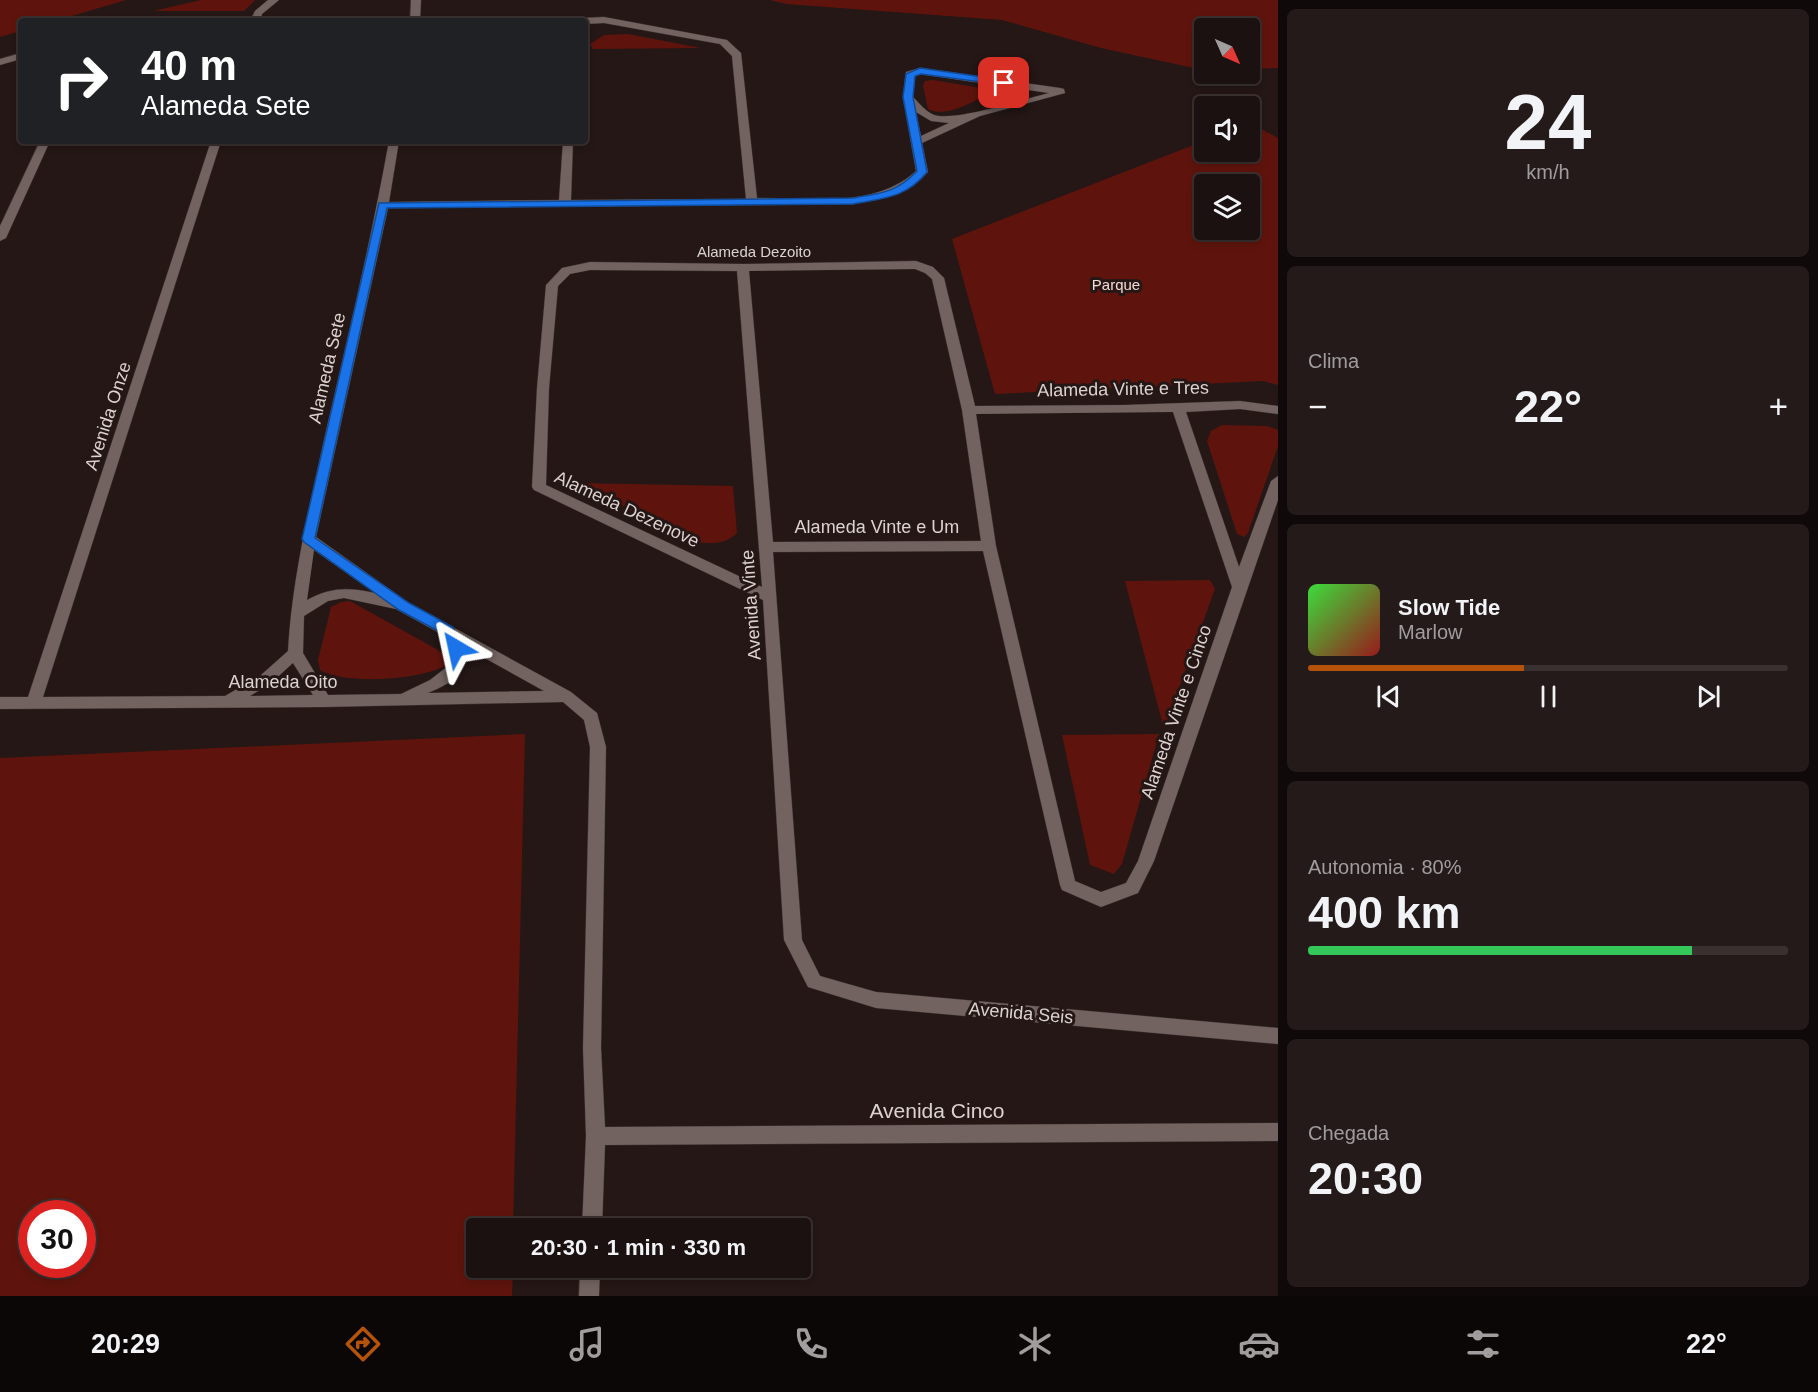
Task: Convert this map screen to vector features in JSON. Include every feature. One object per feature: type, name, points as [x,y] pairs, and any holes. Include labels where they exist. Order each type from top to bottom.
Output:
[{"type":"street","points":[[256,18],[274,0]]},
{"type":"street","points":[[415,18],[416,0]]},
{"type":"street","points":[[588,21],[604,20],[723,42],[736,56],[752,201]]},
{"type":"street","points":[[0,62],[18,57]]},
{"type":"street","points":[[383,205],[853,201],[886,195],[907,187],[922,172],[908,97],[910,74],[920,71],[1060,92],[976,114],[938,120],[924,116],[908,97]]},
{"type":"street","points":[[916,142],[976,114]]},
{"type":"street","points":[[0,238],[44,144]]},
{"type":"street","name":"Avenida Onze","points":[[33,702],[215,144]]},
{"type":"street","name":"Alameda Sete","points":[[295,653],[297,614],[309,539],[383,205],[393,144]]},
{"type":"street","points":[[565,202],[568,144]]},
{"type":"street","name":"Alameda Dezoito","points":[[566,271],[590,266],[743,268],[916,265],[929,270],[938,278],[969,410]]},
{"type":"street","name":"Avenida Vinte","points":[[743,268],[770,597],[793,940]]},
{"type":"street","name":"Alameda Dezenove","points":[[566,271],[552,285],[543,388],[538,487],[770,597]]},
{"type":"street","name":"Alameda Vinte e Tres","points":[[969,410],[1178,408],[1221,404],[1261,405],[1278,410]]},
{"type":"street","points":[[1178,408],[1239,586]]},
{"type":"street","points":[[969,410],[989,546]]},
{"type":"street","name":"Alameda Vinte e Cinco","points":[[989,546],[1068,885],[1101,900],[1132,888],[1146,861],[1239,586],[1278,480]]},
{"type":"street","points":[[309,539],[404,607],[566,696],[591,717],[598,747],[592,1048],[596,1136],[592,1218]]},
{"type":"street","name":"Alameda Vinte e Um","points":[[766,548],[989,546]]},
{"type":"street","points":[[297,614],[314,600],[336,591],[404,607]]},
{"type":"street","points":[[397,700],[435,684],[456,668],[456,648],[448,630]]},
{"type":"street","points":[[229,701],[266,679],[295,653],[324,701]]},
{"type":"street","name":"Alameda Oito","points":[[0,704],[566,696]]},
{"type":"street","name":"Avenida Seis","points":[[793,940],[814,982],[876,1000],[1278,1036]]},
{"type":"street","name":"Avenida Cinco","points":[[596,1136],[1278,1132]]},
{"type":"street","points":[[589,1296],[590,1278]]},
{"type":"green space","points":[[0,0],[126,0],[65,18],[18,18],[18,32],[0,37]]},
{"type":"green space","points":[[201,0],[255,0],[244,11],[153,11]]},
{"type":"green space","points":[[770,0],[1278,0],[1278,68],[1260,69],[1260,18],[1194,18],[1194,68],[1101,48],[1002,20],[786,4]]},
{"type":"green space","points":[[628,34],[701,48],[593,49],[590,44],[604,35]]},
{"type":"green space","points":[[933,80],[989,91],[987,95],[950,111],[935,111],[928,109],[923,86],[925,81]]},
{"type":"green space","name":"Parque","points":[[1260,128],[1278,138],[1278,385],[1263,381],[995,394],[952,239],[1194,145],[1194,162],[1260,162]]},
{"type":"green space","points":[[1222,425],[1267,426],[1278,430],[1278,446],[1248,533],[1244,537],[1237,534],[1207,441],[1211,431]]},
{"type":"green space","points":[[576,483],[733,486],[737,533],[718,543],[696,542]]},
{"type":"green space","points":[[1210,580],[1215,589],[1164,729],[1125,581]]},
{"type":"green space","points":[[350,601],[447,656],[445,666],[418,675],[382,679],[346,678],[320,670],[318,660],[331,607]]},
{"type":"green space","points":[[525,734],[513,1218],[466,1218],[466,1278],[513,1278],[512,1296],[0,1296],[0,758]]},
{"type":"green space","points":[[1159,734],[1122,864],[1114,874],[1090,865],[1062,735]]},
{"type":"route","points":[[456,648],[448,630],[404,607],[309,539],[383,205],[853,201],[886,195],[907,187],[922,172],[908,97],[910,74],[920,71],[1004,83]]}]
